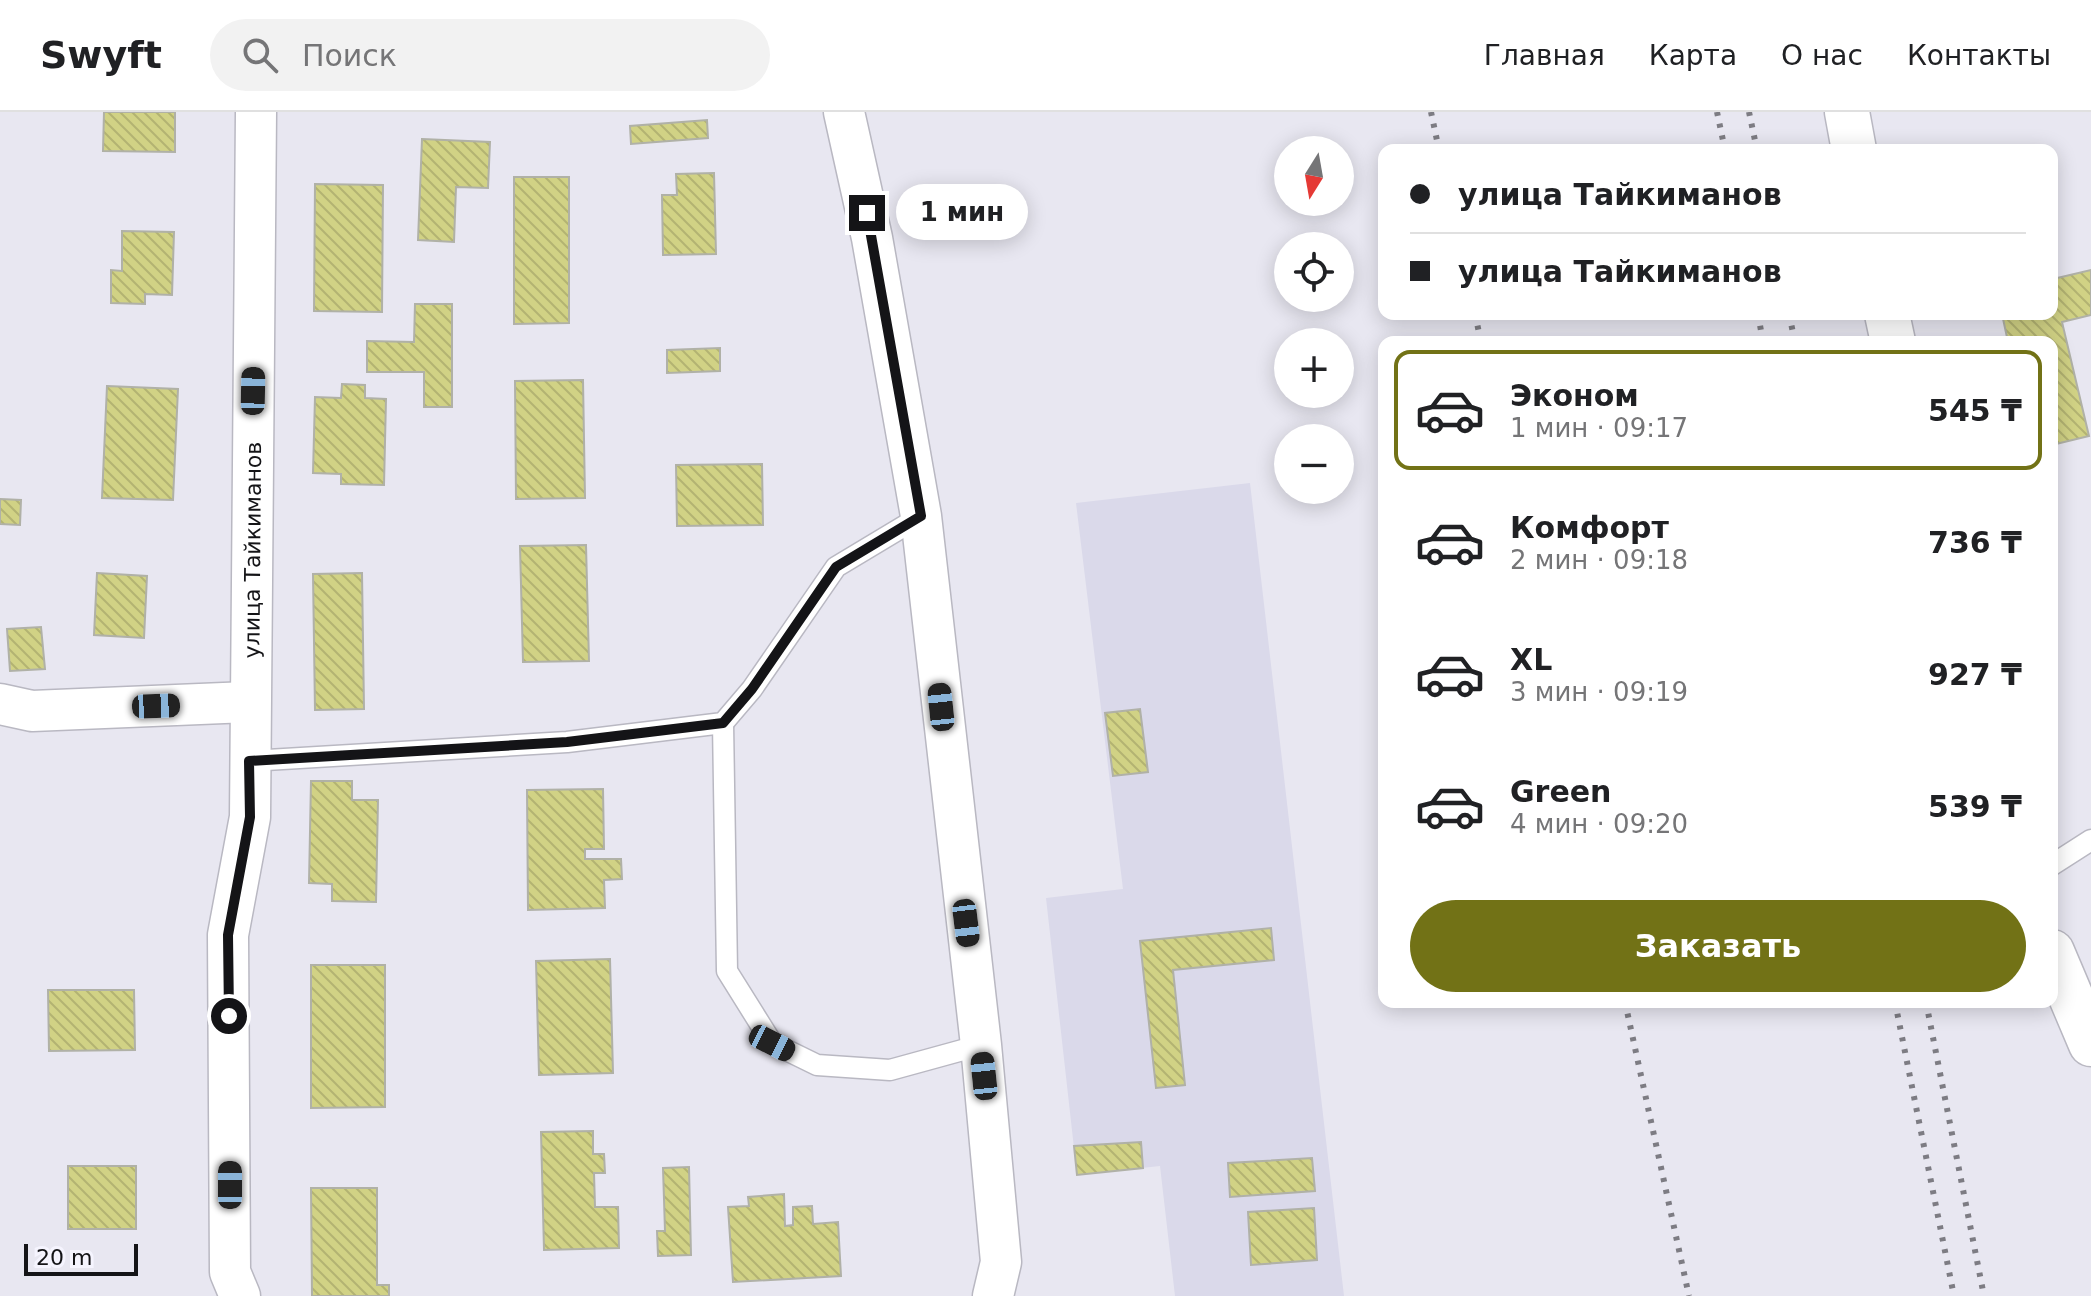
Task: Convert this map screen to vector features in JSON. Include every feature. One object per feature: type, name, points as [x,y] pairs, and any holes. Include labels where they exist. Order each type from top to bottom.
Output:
[{"type":"street","name":"улица Тайкиманов","points":[[240,1296],[230,1272],[228,935],[250,817],[248,702],[256,112]]},
{"type":"street","points":[[844,112],[872,238],[921,516],[981,1045],[1001,1262],[993,1296]]},
{"type":"street","points":[[1847,112],[1853,144]]},
{"type":"street","points":[[0,704],[32,711],[248,702]]},
{"type":"street","points":[[2058,966],[2091,1044]]},
{"type":"lane","points":[[921,516],[836,567],[752,689],[723,723],[727,971],[772,1043],[817,1065],[890,1070],[981,1045]]},
{"type":"lane","points":[[249,761],[567,742],[723,723]]},
{"type":"lane","points":[[2058,861],[2091,840]]},
{"type":"shaded area","points":[[1250,483],[1344,1296],[1175,1296],[1160,1166],[1077,1175],[1046,898],[1123,889],[1076,503]]},
{"type":"building","points":[[104,112],[175,112],[175,152],[103,151]]},
{"type":"building","points":[[707,120],[708,138],[631,144],[630,126]]},
{"type":"building","points":[[422,139],[490,142],[488,188],[456,187],[454,242],[418,240]]},
{"type":"building","points":[[714,173],[716,254],[663,255],[662,195],[677,195],[676,174]]},
{"type":"building","points":[[514,177],[569,177],[569,323],[514,324]]},
{"type":"building","points":[[315,184],[383,185],[382,312],[314,311]]},
{"type":"building","points":[[122,231],[174,232],[172,295],[145,294],[145,304],[111,303],[111,270],[122,271]]},
{"type":"building","points":[[2091,270],[2091,315],[2062,322],[2089,436],[2058,444],[2058,336],[2007,336],[2003,320],[2058,320],[2058,278]]},
{"type":"building","points":[[415,304],[452,304],[452,407],[424,407],[424,372],[367,372],[367,341],[414,342]]},
{"type":"building","points":[[720,348],[720,371],[667,373],[667,350]]},
{"type":"building","points":[[583,380],[585,498],[516,499],[515,381]]},
{"type":"building","points":[[342,384],[365,385],[365,398],[386,399],[384,485],[341,484],[341,474],[313,473],[315,397],[341,398]]},
{"type":"building","points":[[107,386],[178,389],[173,500],[102,498]]},
{"type":"building","points":[[762,464],[763,525],[677,526],[676,465]]},
{"type":"building","points":[[0,499],[21,500],[20,525],[0,524]]},
{"type":"building","points":[[586,545],[589,661],[523,662],[520,546]]},
{"type":"building","points":[[97,573],[147,576],[144,638],[94,635]]},
{"type":"building","points":[[362,573],[364,709],[315,710],[313,574]]},
{"type":"building","points":[[41,627],[45,669],[10,671],[7,629]]},
{"type":"building","points":[[1140,709],[1148,772],[1113,776],[1105,713]]},
{"type":"building","points":[[311,781],[352,781],[352,800],[378,800],[376,902],[332,901],[332,884],[309,883]]},
{"type":"building","points":[[603,789],[604,849],[585,849],[585,859],[621,859],[622,879],[604,880],[605,908],[528,910],[527,790]]},
{"type":"building","points":[[1271,928],[1274,960],[1173,970],[1185,1085],[1156,1088],[1140,941]]},
{"type":"building","points":[[610,959],[613,1073],[539,1075],[536,961]]},
{"type":"building","points":[[311,965],[385,965],[385,1107],[311,1108]]},
{"type":"building","points":[[48,990],[134,990],[135,1050],[49,1051]]},
{"type":"building","points":[[593,1131],[593,1154],[604,1154],[605,1173],[594,1173],[595,1207],[618,1207],[619,1248],[544,1250],[541,1132]]},
{"type":"building","points":[[1141,1142],[1143,1168],[1077,1175],[1074,1146]]},
{"type":"building","points":[[1312,1158],[1315,1191],[1230,1197],[1228,1163]]},
{"type":"building","points":[[68,1166],[136,1166],[136,1229],[68,1229]]},
{"type":"building","points":[[689,1167],[691,1255],[658,1256],[657,1231],[665,1231],[663,1168]]},
{"type":"building","points":[[311,1188],[377,1188],[377,1285],[389,1285],[389,1296],[312,1296]]},
{"type":"building","points":[[784,1194],[785,1226],[793,1225],[793,1207],[812,1206],[813,1224],[838,1222],[841,1276],[733,1282],[728,1207],[749,1206],[748,1197]]},
{"type":"building","points":[[1314,1208],[1317,1260],[1251,1265],[1248,1212]]},
{"type":"railway","points":[[1431,112],[1438,144]]},
{"type":"railway","points":[[1717,112],[1724,144]]},
{"type":"railway","points":[[1749,112],[1756,144]]},
{"type":"railway","points":[[1476,320],[1480,336]]},
{"type":"railway","points":[[1759,320],[1762,336]]},
{"type":"railway","points":[[1790,320],[1794,336]]},
{"type":"railway","points":[[1626,1008],[1689,1296]]},
{"type":"railway","points":[[1896,1008],[1954,1296]]},
{"type":"railway","points":[[1927,1008],[1984,1296]]},
{"type":"route","points":[[229,1016],[228,935],[250,817],[249,761],[567,742],[723,723],[752,689],[836,567],[921,516],[867,213]]}]
